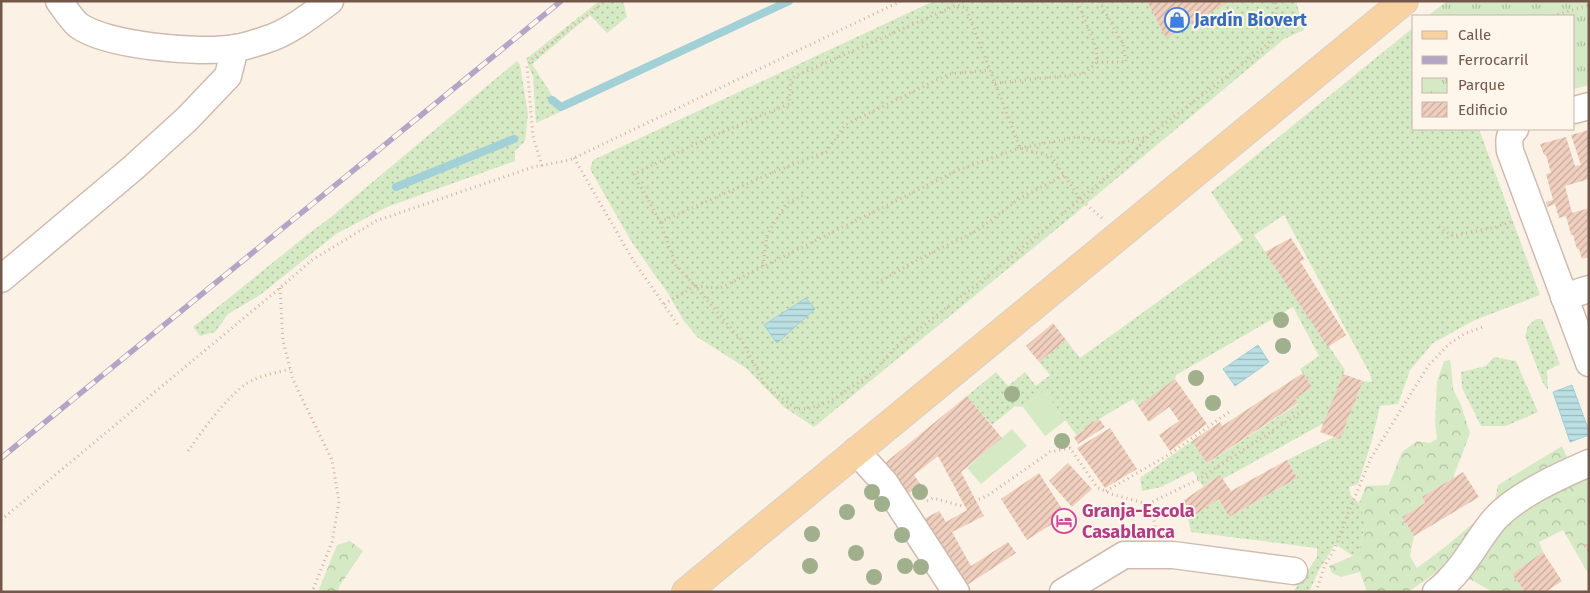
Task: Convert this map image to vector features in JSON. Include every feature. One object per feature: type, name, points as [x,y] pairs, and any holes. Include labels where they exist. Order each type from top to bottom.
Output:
[{"type":"main road","points":[[686,592],[1404,1]]},
{"type":"street","points":[[59,1],[78,24],[93,33],[112,40],[188,49],[235,48],[266,40],[287,30],[330,1]]},
{"type":"street","points":[[1,279],[133,168],[187,119],[228,76],[235,48]]},
{"type":"street","points":[[1575,110],[1589,106]]},
{"type":"street","points":[[1512,138],[1564,297],[1589,363]]},
{"type":"street","points":[[1564,297],[1589,289]]},
{"type":"street","points":[[856,451],[885,483],[956,592]]},
{"type":"street","points":[[1436,592],[1451,578],[1495,518],[1522,497],[1550,481],[1589,464]]},
{"type":"street","points":[[1062,592],[1124,555],[1173,555],[1294,571]]},
{"type":"path","points":[[542,166],[532,136],[527,66],[533,58],[605,1]]},
{"type":"path","points":[[1,520],[312,260],[376,221],[515,174],[570,160],[901,1]]},
{"type":"path","points":[[960,1],[957,5],[791,78],[789,104],[708,138],[634,174],[660,222],[676,265],[742,341],[766,385],[796,408],[806,410],[829,402],[871,374],[897,346],[997,269],[1129,158],[1147,137],[1213,88],[1269,42],[1276,12],[1275,1]]},
{"type":"path","points":[[1076,1],[1096,47],[1097,62]]},
{"type":"path","points":[[995,83],[1084,74],[1097,62],[1126,62],[1122,44],[1099,1]]},
{"type":"path","points":[[957,5],[966,8],[1020,148]]},
{"type":"path","points":[[1557,15],[1589,5]]},
{"type":"path","points":[[660,222],[826,152],[844,124],[949,74],[990,70]]},
{"type":"path","points":[[664,304],[695,286],[720,288],[958,170],[1020,148],[1077,137],[1120,142],[1147,137]]},
{"type":"path","points":[[1020,148],[1052,157],[1080,199],[1120,234]]},
{"type":"path","points":[[574,158],[633,260],[678,325]]},
{"type":"path","points":[[876,283],[978,230],[1019,199],[1064,175]]},
{"type":"path","points":[[763,266],[767,235],[786,204],[804,195]]},
{"type":"path","points":[[1438,227],[1453,236],[1496,227],[1513,221]]},
{"type":"path","points":[[280,288],[283,341],[290,369],[293,380],[332,460],[338,502],[332,542],[312,592]]},
{"type":"path","points":[[1316,592],[1325,565],[1336,548],[1348,511],[1370,458],[1428,366],[1449,344],[1464,334],[1484,326]]},
{"type":"path","points":[[188,451],[212,419],[244,386],[268,374],[290,369]]},
{"type":"path","points":[[905,513],[934,498],[962,506],[987,496],[1050,452],[1070,448],[1097,487],[1111,494],[1148,504],[1198,479],[1310,406]]},
{"type":"path","points":[[1106,491],[1170,454],[1230,412]]},
{"type":"path","points":[[1148,504],[1155,524],[1156,555]]},
{"type":"green space","points":[[599,1],[623,1],[627,17],[607,33],[590,15],[532,64],[562,111],[536,123],[533,77],[526,59]]},
{"type":"green space","points":[[934,1],[1296,1],[1304,30],[1284,39],[1075,214],[814,427],[784,407],[746,368],[697,337],[684,321],[667,292],[631,241],[590,169],[593,160]]},
{"type":"green space","points":[[1447,1],[1589,1],[1589,85],[1575,89],[1575,15],[1429,15]]},
{"type":"green space","points":[[1412,29],[1412,130],[1479,130],[1540,295],[1475,320],[1433,343],[1410,370],[1398,404],[1380,406],[1371,444],[1358,484],[1349,487],[1351,496],[1359,503],[1365,519],[1361,545],[1353,556],[1335,544],[1318,572],[1309,592],[1293,592],[1317,557],[1317,547],[1191,532],[1188,519],[1219,499],[1229,517],[1297,478],[1287,460],[1334,437],[1340,439],[1363,381],[1372,382],[1370,374],[1284,215],[1254,235],[1345,370],[1324,423],[1223,479],[1220,475],[1203,486],[1193,471],[1161,487],[1142,491],[1140,478],[1192,441],[1208,463],[1298,404],[1295,399],[1312,387],[1300,369],[1319,356],[1293,307],[1176,375],[1175,379],[1138,406],[1133,399],[1084,428],[1085,430],[1077,436],[1044,391],[1023,407],[1015,406],[992,425],[967,396],[996,372],[1008,386],[1025,372],[1036,386],[1050,375],[1039,362],[1066,340],[1080,358],[1243,240],[1211,192]]},
{"type":"green space","points":[[517,61],[520,65],[528,114],[525,141],[515,151],[515,161],[387,207],[336,234],[260,295],[228,314],[215,332],[200,336],[193,327],[331,217]]},
{"type":"green space","points":[[1536,319],[1542,319],[1560,364],[1547,371],[1548,390],[1543,383],[1525,336],[1528,326]]},
{"type":"green space","points":[[1494,357],[1516,361],[1538,412],[1506,426],[1481,426],[1462,388],[1461,372],[1486,366]]},
{"type":"green space","points":[[1450,360],[1453,389],[1461,405],[1470,433],[1453,478],[1422,497],[1425,503],[1402,517],[1414,536],[1410,556],[1417,568],[1480,517],[1495,500],[1498,485],[1562,446],[1568,459],[1466,545],[1437,572],[1408,592],[1367,592],[1360,572],[1341,577],[1332,573],[1329,566],[1353,556],[1361,545],[1365,519],[1359,503],[1366,486],[1389,485],[1402,452],[1417,441],[1430,443],[1437,439],[1435,421],[1437,382],[1444,361]]},
{"type":"green space","points":[[1044,391],[1066,420],[1045,436],[1023,407]]},
{"type":"green space","points":[[1012,429],[1027,446],[981,484],[967,468]]},
{"type":"green space","points":[[1589,469],[1589,575],[1563,530],[1539,542],[1543,552],[1512,574],[1525,592],[1493,592],[1468,578],[1511,517]]},
{"type":"green space","points":[[350,541],[363,551],[337,592],[318,592],[337,545]]},
{"type":"water","points":[[806,298],[815,309],[777,343],[764,325]]},
{"type":"water","points":[[1258,345],[1269,362],[1235,386],[1223,369]]},
{"type":"water","points":[[1572,385],[1589,435],[1570,442],[1553,392]]},
{"type":"building","name":"Jardín Biovert","points":[[1147,1],[1230,1],[1166,38]]},
{"type":"building","points":[[1589,130],[1589,179],[1565,186],[1572,213],[1589,208],[1589,257],[1582,259],[1573,235],[1571,235],[1566,216],[1559,218],[1555,204],[1547,207],[1546,202],[1553,200],[1546,174],[1551,173],[1546,155],[1544,155],[1540,144],[1566,137],[1575,166],[1581,165],[1571,135]]},
{"type":"building","points":[[1291,238],[1305,260],[1300,261],[1346,335],[1328,347],[1265,252]]},
{"type":"building","points":[[1053,323],[1066,340],[1039,362],[1026,346]]},
{"type":"building","points":[[1303,373],[1312,387],[1295,399],[1298,403],[1207,463],[1192,441],[1220,422],[1222,426]]},
{"type":"building","points":[[1343,374],[1363,381],[1340,439],[1320,432]]},
{"type":"building","points":[[1175,379],[1207,424],[1170,451],[1159,435],[1179,421],[1169,407],[1149,422],[1138,406]]},
{"type":"building","points":[[967,396],[1002,438],[961,472],[984,516],[952,532],[971,566],[1008,542],[1016,553],[961,589],[920,521],[939,511],[946,522],[967,510],[938,456],[914,475],[921,485],[905,495],[885,463]]},
{"type":"building","points":[[1099,419],[1105,427],[1078,444],[1074,437],[1085,430],[1083,428]]},
{"type":"building","points":[[1110,428],[1137,469],[1105,488],[1077,448]]},
{"type":"building","points":[[1287,460],[1297,478],[1229,517],[1219,499],[1193,516],[1183,501],[1220,475],[1231,491]]},
{"type":"building","points":[[1068,463],[1092,489],[1072,507],[1049,481]]},
{"type":"building","points":[[1463,472],[1479,497],[1414,536],[1402,517],[1425,503],[1422,497]]},
{"type":"building","points":[[1039,473],[1066,515],[1027,540],[1001,499]]},
{"type":"building","points":[[1589,543],[1589,554],[1584,545]]},
{"type":"building","points":[[1543,552],[1562,581],[1546,592],[1525,592],[1512,574]]},
{"type":"waterway","points":[[552,100],[561,107],[789,1]]},
{"type":"waterway","points":[[396,187],[514,139]]},
{"type":"railway","points":[[1,458],[561,1]]},
{"type":"place","name":"Jardín Biovert","points":[[1177,20]]},
{"type":"place","name":"Granja-Escola Casablanca","points":[[1064,521]]}]
